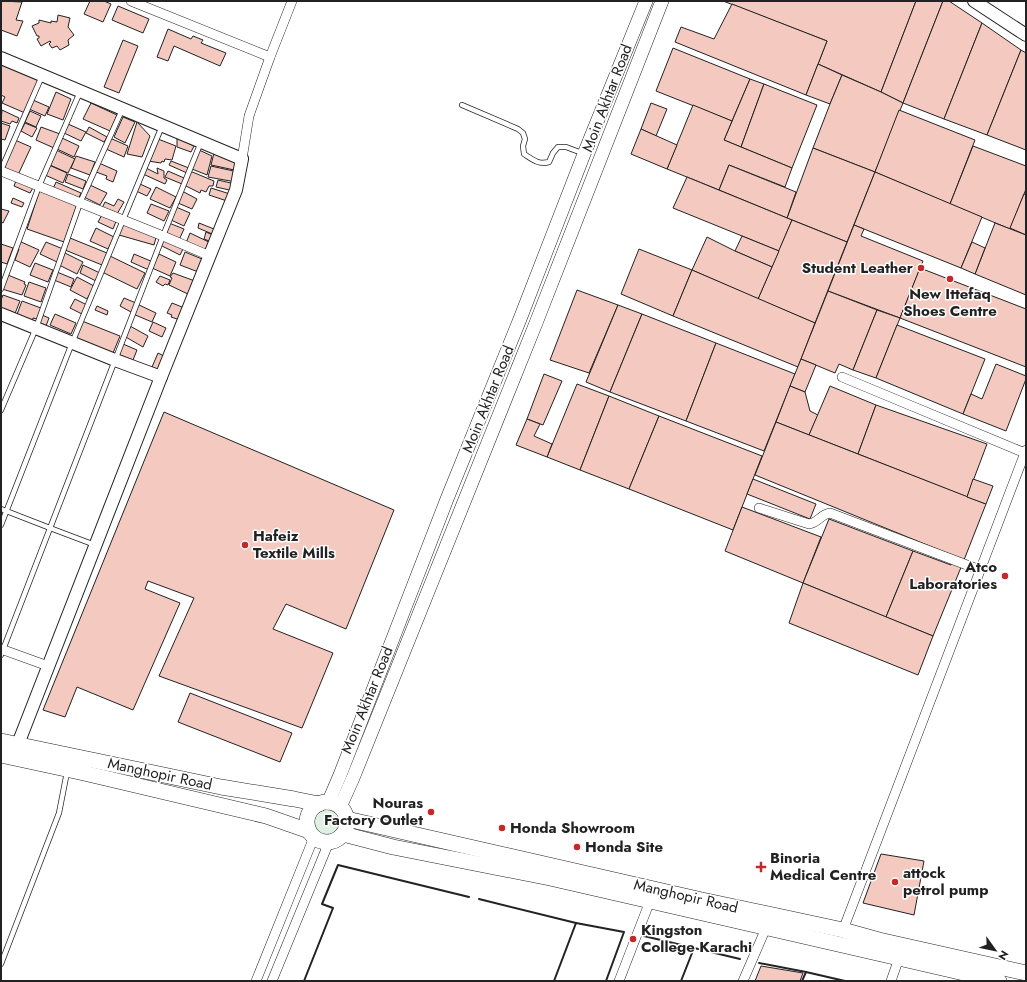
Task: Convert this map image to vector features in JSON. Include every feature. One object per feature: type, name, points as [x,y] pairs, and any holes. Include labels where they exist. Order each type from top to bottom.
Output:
[{"type":"main road","name":"Moin Akhtar Road","points":[[333,808],[340,774],[447,498],[520,319],[584,154],[646,1]]},
{"type":"main road","name":"Moin Akhtar Road","points":[[333,808],[359,764],[536,323],[662,1]]},
{"type":"main road","points":[[447,498],[463,505]]},
{"type":"main road","name":"Manghopir Road","points":[[1,741],[18,744],[69,762],[273,818],[312,834]]},
{"type":"main road","name":"Manghopir Road","points":[[1,755],[69,762],[280,797],[333,808],[702,900],[843,930],[879,940],[1026,973]]},
{"type":"main road","points":[[273,818],[280,816],[284,810],[284,802],[280,797]]},
{"type":"main road","points":[[333,808],[346,827],[343,834],[336,840],[329,842],[321,841],[312,834],[308,826],[309,816],[311,811],[333,808]]},
{"type":"main road","points":[[343,834],[393,847],[550,878],[999,981]]},
{"type":"street","points":[[131,1],[270,57]]},
{"type":"street","points":[[18,744],[161,377],[236,190],[248,116],[292,1]]},
{"type":"street","points":[[974,1],[1026,35]]},
{"type":"street","points":[[1,58],[242,159]]},
{"type":"street","points":[[1,170],[210,256]]},
{"type":"street","points":[[1,314],[161,377]]},
{"type":"street","points":[[842,377],[1025,452],[843,930]]},
{"type":"street","points":[[759,508],[809,524],[813,523],[825,514],[830,513],[980,570]]},
{"type":"street","points":[[2,651],[48,666]]},
{"type":"street","points":[[256,981],[312,834]]},
{"type":"street","points":[[272,981],[329,842]]},
{"type":"street","points":[[619,981],[650,901]]},
{"type":"street","points":[[743,981],[766,928]]},
{"type":"street","points":[[891,981],[899,958]]},
{"type":"lane","points":[[1,170],[42,75]]},
{"type":"lane","points":[[1,289],[39,186],[80,91]]},
{"type":"lane","points":[[462,105],[518,129],[523,133],[525,139],[522,146],[524,154],[535,162],[548,162],[558,147],[566,147],[584,154]]},
{"type":"lane","points":[[1,410],[36,328],[80,203],[123,109]]},
{"type":"lane","points":[[1,525],[72,343],[162,126]]},
{"type":"lane","points":[[2,651],[201,142]]},
{"type":"lane","points":[[1,508],[95,546]]},
{"type":"lane","points":[[1,964],[59,812],[69,762]]},
{"type":"green space","points":[[326,808],[336,812],[340,822],[336,832],[326,836],[316,832],[312,822],[316,812]]},
{"type":"building","points":[[1,1],[22,2],[16,20],[23,21],[17,36],[1,30]]},
{"type":"building","points":[[90,1],[104,1],[111,4],[103,22],[84,14]]},
{"type":"building","points":[[723,1],[916,1],[881,92],[818,64],[827,41]]},
{"type":"building","points":[[916,1],[943,1],[903,103],[881,92]]},
{"type":"building","points":[[943,1],[949,1],[982,23],[944,119],[903,103]]},
{"type":"building","points":[[732,4],[827,41],[806,95],[675,42],[681,27],[714,39]]},
{"type":"building","points":[[118,6],[149,19],[143,33],[112,20]]},
{"type":"building","points":[[58,15],[70,18],[68,27],[74,35],[68,40],[69,45],[60,50],[57,46],[52,48],[49,44],[51,42],[50,41],[41,46],[37,39],[39,36],[37,36],[32,26],[39,23],[39,20],[51,23],[51,21],[57,22]]},
{"type":"building","points":[[982,23],[1021,50],[987,135],[944,119]]},
{"type":"building","points":[[168,29],[191,39],[193,36],[203,40],[201,43],[226,53],[220,66],[174,46],[168,61],[157,57]]},
{"type":"building","points":[[123,40],[138,46],[119,93],[104,87]]},
{"type":"building","points":[[673,48],[750,79],[732,121],[656,91]]},
{"type":"building","points":[[1021,50],[1026,53],[1026,150],[987,135]]},
{"type":"building","points":[[1,63],[39,79],[25,113],[2,103],[5,97],[1,95]]},
{"type":"building","points":[[818,64],[842,75],[830,104],[806,95]]},
{"type":"building","points":[[842,75],[903,103],[875,172],[813,148]]},
{"type":"building","points":[[750,79],[764,84],[741,147],[724,140]]},
{"type":"building","points":[[764,84],[817,105],[792,168],[741,147]]},
{"type":"building","points":[[56,92],[71,99],[63,120],[47,114]]},
{"type":"building","points":[[33,100],[49,107],[45,116],[29,109]]},
{"type":"building","points":[[91,103],[117,115],[110,131],[83,119]]},
{"type":"building","points":[[651,103],[667,109],[656,136],[641,129]]},
{"type":"building","points":[[693,105],[732,121],[724,140],[792,168],[785,187],[729,165],[719,190],[667,169]]},
{"type":"building","points":[[2,110],[19,118],[17,123],[12,121],[10,124],[1,121]]},
{"type":"building","points":[[899,110],[975,140],[950,204],[875,172]]},
{"type":"building","points":[[30,111],[41,116],[36,127],[25,122]]},
{"type":"building","points":[[123,117],[135,122],[125,143],[114,137]]},
{"type":"building","points":[[137,122],[150,136],[142,157],[127,154]]},
{"type":"building","points":[[1,123],[10,126],[5,140],[1,139]]},
{"type":"building","points":[[25,123],[37,128],[32,137],[21,131]]},
{"type":"building","points":[[68,124],[86,132],[81,141],[64,133]]},
{"type":"building","points":[[41,127],[60,134],[54,148],[36,140]]},
{"type":"building","points":[[89,127],[107,137],[104,142],[86,133]]},
{"type":"building","points":[[641,129],[677,145],[667,169],[631,154]]},
{"type":"building","points":[[62,138],[79,146],[74,157],[57,149]]},
{"type":"building","points":[[110,138],[128,146],[124,157],[106,149]]},
{"type":"building","points":[[177,138],[194,146],[191,152],[177,147]]},
{"type":"building","points":[[158,139],[176,146],[172,160],[165,159],[164,162],[162,161],[161,163],[148,161]]},
{"type":"building","points":[[15,140],[31,147],[18,175],[2,167]]},
{"type":"building","points":[[973,146],[1026,166],[1026,189],[1010,229],[950,204]]},
{"type":"building","points":[[813,148],[875,172],[847,242],[787,218]]},
{"type":"building","points":[[56,150],[75,159],[68,173],[50,165]]},
{"type":"building","points":[[199,150],[212,156],[207,175],[192,169]]},
{"type":"building","points":[[214,153],[241,162],[239,171],[211,165]]},
{"type":"building","points":[[76,156],[95,162],[90,175],[71,168]]},
{"type":"building","points":[[171,161],[189,168],[187,173],[169,165]]},
{"type":"building","points":[[99,163],[117,171],[113,182],[106,179],[107,176],[96,172]]},
{"type":"building","points":[[49,165],[67,173],[63,183],[45,175]]},
{"type":"building","points":[[729,165],[796,192],[787,218],[719,190]]},
{"type":"building","points":[[211,166],[238,172],[236,182],[208,177]]},
{"type":"building","points":[[146,168],[158,174],[157,168],[164,171],[164,178],[167,180],[165,184],[143,174]]},
{"type":"building","points":[[168,171],[184,178],[182,184],[165,177]]},
{"type":"building","points":[[190,171],[214,181],[213,186],[209,186],[206,192],[201,190],[200,193],[184,185]]},
{"type":"building","points":[[875,172],[982,217],[961,268],[854,225]]},
{"type":"building","points":[[68,174],[86,181],[83,189],[65,182]]},
{"type":"building","points":[[687,177],[792,220],[779,251],[673,208]]},
{"type":"building","points":[[17,178],[34,186],[30,193],[14,186]]},
{"type":"building","points":[[218,180],[235,184],[234,191],[216,187]]},
{"type":"building","points":[[56,182],[81,193],[78,200],[53,189]]},
{"type":"building","points":[[140,184],[151,189],[147,196],[136,191]]},
{"type":"building","points":[[90,185],[107,193],[100,205],[84,197]]},
{"type":"building","points":[[156,187],[176,197],[170,208],[150,199]]},
{"type":"building","points":[[211,188],[230,194],[227,201],[209,195]]},
{"type":"building","points":[[40,189],[78,202],[64,242],[27,229]]},
{"type":"building","points":[[182,191],[197,199],[192,209],[178,203]]},
{"type":"building","points":[[1024,194],[1026,195],[1026,235],[1010,228]]},
{"type":"building","points":[[13,198],[24,203],[22,207],[11,203]]},
{"type":"building","points":[[118,199],[124,202],[117,214],[102,208],[105,202],[114,206]]},
{"type":"building","points":[[151,204],[169,211],[164,221],[147,213]]},
{"type":"building","points":[[176,207],[190,213],[184,226],[171,220]]},
{"type":"building","points":[[1,209],[9,211],[3,223],[1,222]]},
{"type":"building","points":[[103,213],[117,219],[113,229],[98,222]]},
{"type":"building","points":[[792,220],[847,242],[815,323],[758,299]]},
{"type":"building","points":[[169,223],[184,229],[179,240],[165,233]]},
{"type":"building","points":[[199,223],[219,231],[217,236],[198,228]]},
{"type":"building","points":[[995,223],[1026,235],[1026,295],[975,274]]},
{"type":"building","points":[[122,224],[157,234],[154,245],[119,235]]},
{"type":"building","points":[[854,225],[864,229],[861,236],[923,261],[900,318],[828,291]]},
{"type":"building","points":[[96,228],[114,237],[108,249],[90,241]]},
{"type":"building","points":[[206,232],[217,237],[214,243],[204,239]]},
{"type":"building","points":[[190,233],[213,244],[208,254],[186,243]]},
{"type":"building","points":[[742,236],[779,251],[772,267],[735,251]]},
{"type":"building","points":[[164,237],[184,247],[180,255],[160,245]]},
{"type":"building","points":[[707,237],[772,267],[758,299],[692,270]]},
{"type":"building","points":[[70,238],[107,253],[102,265],[65,250]]},
{"type":"building","points":[[19,241],[39,250],[30,267],[15,260],[19,249],[17,248]]},
{"type":"building","points":[[46,242],[63,249],[57,262],[40,254]]},
{"type":"building","points":[[972,242],[985,248],[975,274],[961,268]]},
{"type":"building","points":[[1,244],[13,248],[7,264],[1,262]]},
{"type":"building","points":[[639,249],[692,270],[673,316],[621,294]]},
{"type":"building","points":[[185,252],[207,261],[201,273],[180,265]]},
{"type":"building","points":[[65,253],[83,262],[77,274],[59,265]]},
{"type":"building","points":[[134,254],[153,262],[149,270],[131,262]]},
{"type":"building","points":[[159,254],[176,262],[170,276],[152,268]]},
{"type":"building","points":[[110,256],[145,273],[137,289],[102,272]]},
{"type":"building","points":[[35,263],[53,270],[48,282],[30,275]]},
{"type":"building","points":[[83,265],[100,273],[96,281],[80,273]]},
{"type":"building","points":[[920,268],[1026,309],[1026,367],[900,318]]},
{"type":"building","points":[[692,270],[815,323],[798,367],[673,316]]},
{"type":"building","points":[[57,272],[74,279],[71,287],[54,280]]},
{"type":"building","points":[[173,273],[195,281],[192,296],[169,285],[172,278],[170,277]]},
{"type":"building","points":[[8,275],[25,282],[24,284],[26,285],[22,295],[2,289]]},
{"type":"building","points":[[160,276],[170,280],[168,285],[165,284],[163,286],[156,282]]},
{"type":"building","points":[[77,277],[94,286],[87,299],[70,290]]},
{"type":"building","points":[[29,282],[46,288],[41,302],[24,296]]},
{"type":"building","points":[[577,290],[618,305],[589,373],[550,360]]},
{"type":"building","points":[[828,291],[877,310],[853,370],[839,364],[835,373],[801,359]]},
{"type":"building","points":[[3,295],[20,301],[14,316],[1,311],[1,300]]},
{"type":"building","points":[[124,298],[136,303],[131,312],[120,306]]},
{"type":"building","points":[[75,299],[87,305],[82,314],[70,308]]},
{"type":"building","points":[[22,301],[41,308],[37,319],[33,318],[32,323],[16,317]]},
{"type":"building","points":[[172,303],[187,309],[183,321],[171,317],[172,315],[167,313]]},
{"type":"building","points":[[137,304],[156,313],[152,322],[133,314]]},
{"type":"building","points":[[618,305],[642,314],[610,392],[586,382]]},
{"type":"building","points":[[97,306],[108,311],[107,315],[95,310]]},
{"type":"building","points":[[877,310],[900,318],[876,378],[853,370]]},
{"type":"building","points":[[55,314],[76,323],[71,334],[50,325]]},
{"type":"building","points":[[642,314],[716,343],[686,421],[610,392]]},
{"type":"building","points":[[42,315],[49,318],[46,326],[39,323]]},
{"type":"building","points":[[82,321],[120,336],[113,353],[75,338]]},
{"type":"building","points":[[153,322],[166,328],[162,337],[149,331]]},
{"type":"building","points":[[897,325],[985,359],[963,414],[876,378]]},
{"type":"building","points":[[130,326],[148,336],[143,347],[124,336]]},
{"type":"building","points":[[716,343],[795,374],[764,451],[686,421]]},
{"type":"building","points":[[123,344],[137,350],[133,360],[118,354]]},
{"type":"building","points":[[158,353],[168,358],[162,371],[152,367]]},
{"type":"building","points":[[801,359],[816,365],[805,392],[790,386]]},
{"type":"building","points":[[996,364],[1026,376],[1006,431],[963,414],[971,394],[982,399]]},
{"type":"building","points":[[544,374],[562,381],[543,425],[527,419]]},
{"type":"building","points":[[577,384],[609,396],[580,470],[547,457]]},
{"type":"building","points":[[790,386],[805,392],[810,411],[818,415],[809,435],[776,422]]},
{"type":"building","points":[[830,386],[876,405],[858,454],[809,435]]},
{"type":"building","points":[[609,396],[659,416],[629,489],[580,470]]},
{"type":"building","points":[[876,405],[987,444],[967,497],[858,454]]},
{"type":"building","name":"Hafeiz Textile Mills","points":[[164,412],[394,510],[346,629],[286,604],[273,629],[333,653],[302,728],[159,676],[194,598],[148,581],[145,589],[180,603],[133,710],[77,687],[65,717],[43,710]]},
{"type":"building","points":[[659,416],[762,456],[733,530],[629,489]]},
{"type":"building","points":[[527,419],[540,424],[534,436],[552,444],[547,457],[516,445]]},
{"type":"building","points":[[776,422],[986,504],[964,560],[755,475]]},
{"type":"building","points":[[753,479],[816,504],[810,519],[747,494]]},
{"type":"building","points":[[973,479],[993,486],[986,504],[967,497]]},
{"type":"building","points":[[742,507],[821,537],[803,583],[725,551]]},
{"type":"building","points":[[829,519],[913,551],[886,617],[803,583]]},
{"type":"building","points":[[913,551],[951,565],[954,556],[964,560],[933,636],[886,617]]},
{"type":"building","points":[[803,583],[933,636],[918,675],[789,623]]},
{"type":"building","points":[[190,693],[292,733],[280,762],[178,722]]},
{"type":"building","name":"attock petrol pump","points":[[881,854],[924,861],[914,915],[863,903]]},
{"type":"building","points":[[761,966],[803,973],[800,981],[755,981]]},
{"type":"wall","points":[[304,981],[333,908],[322,904],[338,865],[469,897]]},
{"type":"wall","points":[[479,899],[576,923]]},
{"type":"wall","points":[[554,981],[576,923],[624,932],[606,981]]},
{"type":"wall","points":[[644,936],[694,948],[681,981]]},
{"type":"wall","points":[[694,948],[740,959]]},
{"type":"wall","points":[[759,963],[806,972],[802,981]]},
{"type":"wall","points":[[806,972],[845,981]]},
{"type":"place","name":"Student Leather","points":[[921,268]]},
{"type":"place","name":"New Ittefaq Shoes Centre","points":[[950,279]]},
{"type":"place","name":"Hafeiz Textile Mills","points":[[245,545]]},
{"type":"place","name":"Atco Laboratories","points":[[1005,576]]},
{"type":"place","name":"Nouras Factory Outlet","points":[[431,812]]},
{"type":"place","name":"Honda Showroom","points":[[502,828]]},
{"type":"place","name":"Honda Site","points":[[577,847]]},
{"type":"place","name":"Binoria Medical Centre","points":[[761,867]]},
{"type":"place","name":"attock petrol pump","points":[[895,882]]},
{"type":"place","name":"Kingston College Karachi","points":[[633,939]]}]
